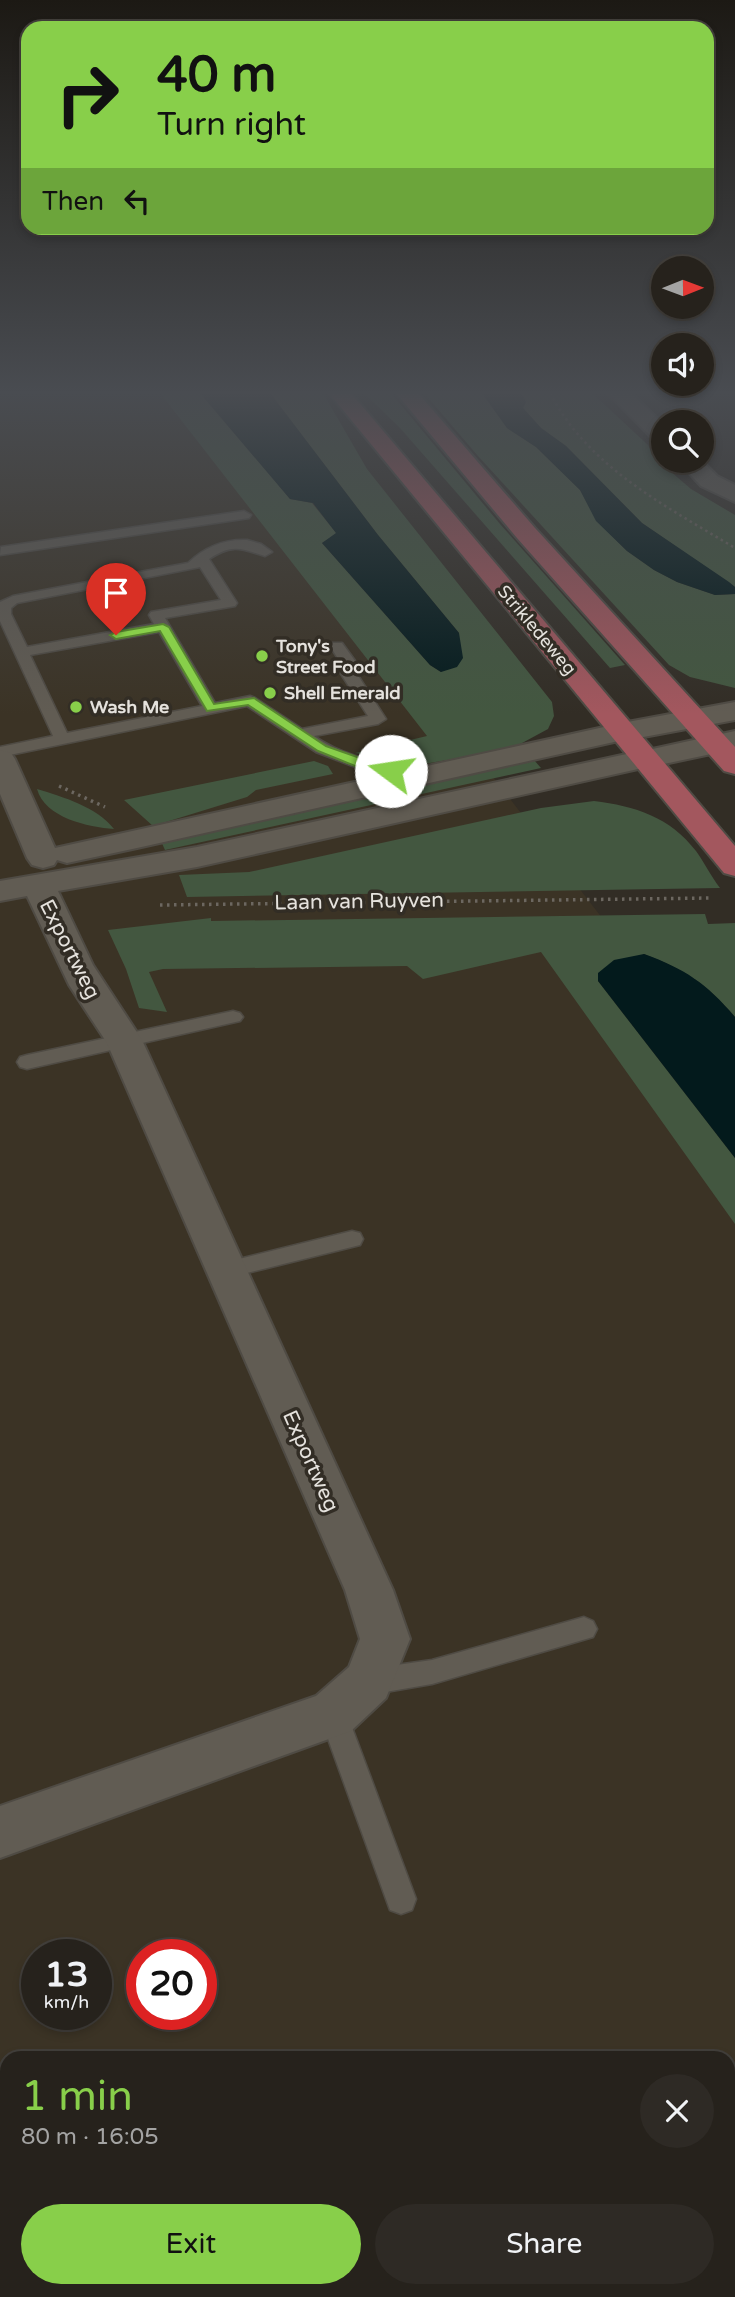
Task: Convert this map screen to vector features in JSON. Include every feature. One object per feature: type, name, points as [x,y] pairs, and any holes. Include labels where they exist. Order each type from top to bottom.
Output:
[{"type":"main road","name":"Strikledeweg","points":[[429,500],[735,866]]},
{"type":"main road","points":[[498,500],[694,718],[729,750]]},
{"type":"street","points":[[0,891],[40,870],[230,820],[418,776],[622,732],[735,711]]},
{"type":"street","points":[[0,867],[40,870],[197,857],[645,760],[729,750]]},
{"type":"street","name":"Exportweg","points":[[0,760],[40,870],[52,919],[103,1014],[124,1040],[369,1590],[385,1639],[368,1682],[333,1714],[0,1832]]},
{"type":"lane","points":[[1,551],[244,515]]},
{"type":"lane","points":[[62,739],[4,614],[4,606],[13,600],[193,566],[201,557],[230,544],[251,545],[265,552]]},
{"type":"lane","points":[[201,557],[230,603],[156,615],[211,709]]},
{"type":"lane","points":[[21,652],[163,627]]},
{"type":"lane","points":[[300,734],[378,719],[349,674],[350,665],[337,646]]},
{"type":"lane","points":[[0,752],[250,701],[322,749],[364,765],[418,776]]},
{"type":"lane","points":[[27,1062],[233,1017]]},
{"type":"lane","points":[[227,1270],[352,1238]]},
{"type":"lane","points":[[368,1682],[432,1672],[584,1629]]},
{"type":"lane","points":[[333,1714],[401,1899]]},
{"type":"path","points":[[660,500],[735,548]]},
{"type":"path","name":"Laan van Ruyven","points":[[151,906],[720,898]]},
{"type":"shaded area","points":[[0,500],[279,500],[599,914],[735,1083],[735,2051],[0,2051]]},
{"type":"green space","points":[[243,500],[297,500],[312,503],[337,534],[322,543],[430,665],[441,672],[459,633],[352,500],[392,500],[552,702],[554,716],[548,729],[511,749],[424,764],[355,753],[427,736]]},
{"type":"green space","points":[[463,500],[480,500],[625,665],[610,668]]},
{"type":"green space","points":[[518,500],[586,500],[597,521],[627,551],[654,570],[677,582],[715,595],[735,594],[735,688],[690,677],[669,665]]},
{"type":"green space","points":[[619,500],[710,500],[735,515],[735,587],[642,523]]},
{"type":"green space","points":[[534,760],[541,768],[165,850],[160,839]]},
{"type":"green space","points":[[314,761],[328,766],[333,774],[256,790],[247,797],[153,826],[124,800]]},
{"type":"green space","points":[[37,789],[89,809],[114,829],[80,823],[58,814],[42,799]]},
{"type":"green space","points":[[594,801],[624,806],[651,815],[675,830],[696,851],[720,888],[187,897],[179,875],[249,872],[541,808]]},
{"type":"green space","points":[[705,914],[708,924],[735,923],[735,1017],[694,979],[644,954],[598,981],[735,1158],[735,1224],[541,952],[423,979],[407,966],[163,969],[149,972],[167,1012],[139,1008],[126,969],[108,930],[211,918],[211,921]]},
{"type":"water","points":[[297,500],[352,500],[459,633],[463,658],[457,667],[441,672],[430,665],[322,543],[336,533],[313,503]]},
{"type":"water","points":[[585,500],[619,500],[642,523],[729,582],[735,587],[735,594],[715,595],[677,582],[654,570],[627,551],[596,521]]},
{"type":"water","points":[[644,954],[694,978],[735,1017],[735,1158],[598,981],[598,973],[614,960]]},
{"type":"place","name":"Tony's Street Food","points":[[262,656]]},
{"type":"place","name":"Shell Emerald","points":[[270,693]]},
{"type":"place","name":"Wash Me","points":[[76,707]]},
{"type":"route","points":[[116,635],[163,627],[211,709],[250,701],[322,749],[364,765],[391,771]]}]
